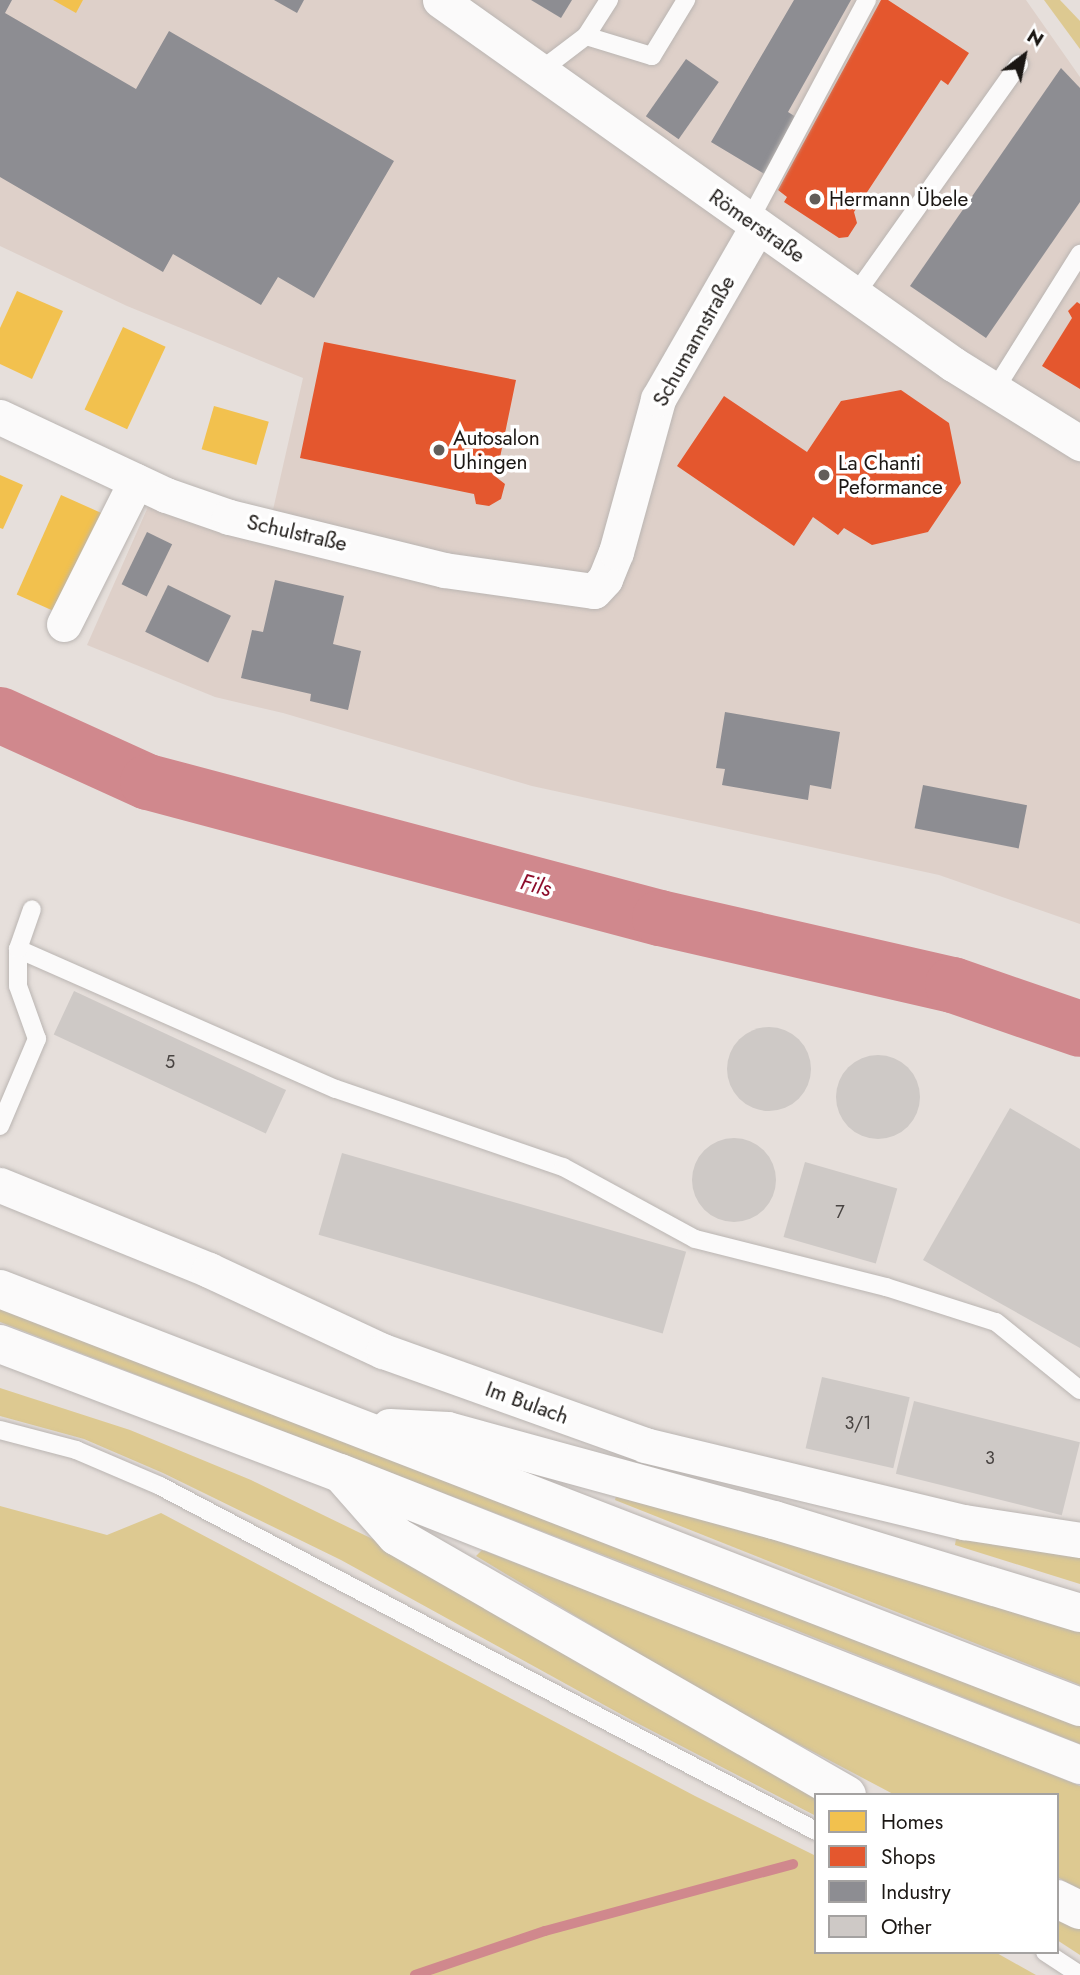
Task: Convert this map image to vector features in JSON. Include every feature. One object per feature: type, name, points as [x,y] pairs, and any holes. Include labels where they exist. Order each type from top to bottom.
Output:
[{"type":"highway","points":[[0,1289],[1080,1707]]},
{"type":"highway","points":[[0,1344],[340,1473],[1080,1765]]},
{"type":"highway","points":[[355,1426],[448,1431],[774,1520],[1080,1613]]},
{"type":"highway","points":[[340,1473],[396,1536],[844,1793]]},
{"type":"highway","points":[[1059,1900],[1080,1910]]},
{"type":"street","name":"Römerstraße","points":[[440,0],[753,224],[993,391],[1080,443]]},
{"type":"street","name":"Schumannstraße","points":[[605,579],[616,552],[659,399],[753,224]]},
{"type":"street","name":"Schulstraße","points":[[0,417],[136,481],[229,517],[444,570],[594,591],[605,579]]},
{"type":"street","points":[[64,624],[136,481]]},
{"type":"street","name":"Im Bulach","points":[[0,1185],[209,1270],[383,1351],[645,1445],[964,1522],[1080,1540]]},
{"type":"lane","points":[[540,71],[586,36],[609,0]]},
{"type":"lane","points":[[586,36],[652,56],[686,0]]},
{"type":"lane","points":[[753,224],[867,0]]},
{"type":"lane","points":[[855,295],[1019,64]]},
{"type":"lane","points":[[993,391],[1080,254]]},
{"type":"lane","points":[[0,1126],[37,1040],[18,986],[18,949],[32,909]]},
{"type":"lane","points":[[18,949],[336,1089],[563,1167],[695,1239],[894,1289],[996,1322],[1080,1390]]},
{"type":"lane","points":[[0,1430],[76,1450],[160,1486],[814,1830]]},
{"type":"lane","points":[[1048,1954],[1080,1975]]},
{"type":"shaded area","points":[[0,0],[1026,0],[1080,77],[1080,924],[939,875],[532,786],[283,713],[215,697],[87,645],[151,500],[265,545],[303,378],[127,306],[0,246]]},
{"type":"shaded area","points":[[1044,0],[1060,0],[1080,21],[1080,49]]},
{"type":"shaded area","points":[[0,1306],[1080,1725],[1080,1744],[728,1603],[0,1322]]},
{"type":"shaded area","points":[[0,1388],[130,1430],[251,1480],[387,1546],[814,1794],[814,1815],[635,1722],[341,1560],[163,1473],[84,1439],[0,1416]]},
{"type":"shaded area","points":[[617,1492],[1080,1621],[1080,1685],[615,1500]]},
{"type":"shaded area","points":[[0,1506],[107,1535],[161,1513],[695,1796],[814,1855],[814,1954],[999,1954],[1036,1975],[0,1975]]},
{"type":"shaded area","points":[[958,1527],[1080,1549],[1080,1584],[955,1545]]},
{"type":"shaded area","points":[[482,1550],[851,1693],[1080,1786],[1080,1889],[1059,1878],[1059,1793],[891,1793],[719,1702],[476,1556]]},
{"type":"shaded area","points":[[1059,1910],[1080,1919],[1080,1955],[1059,1941]]},
{"type":"building: Homes","points":[[53,0],[83,0],[76,13]]},
{"type":"building: Homes","points":[[17,291],[63,311],[32,379],[0,364],[0,328]]},
{"type":"building: Homes","points":[[123,327],[166,347],[127,429],[85,409]]},
{"type":"building: Homes","points":[[214,406],[269,422],[256,465],[202,449]]},
{"type":"building: Homes","points":[[0,475],[23,485],[3,529],[0,528]]},
{"type":"building: Homes","points":[[61,495],[103,514],[59,613],[17,595]]},
{"type":"building: Shops","points":[[881,0],[888,0],[969,53],[948,85],[941,80],[854,212],[857,223],[848,237],[839,238],[784,202],[787,197],[778,190]]},
{"type":"building: Shops","points":[[1077,302],[1080,304],[1080,389],[1042,366],[1072,318],[1068,311]]},
{"type":"building: Shops","points":[[324,342],[516,380],[496,477],[505,484],[501,499],[489,506],[476,504],[474,494],[300,458]]},
{"type":"building: Shops","name":"La Chanti Peformance","points":[[901,390],[949,423],[961,483],[928,532],[872,545],[844,528],[838,535],[813,517],[794,546],[677,466],[724,396],[807,452],[841,401]]},
{"type":"building: Industry","points":[[0,0],[12,0],[5,13],[136,89],[169,31],[394,161],[314,298],[278,277],[261,305],[173,254],[163,272],[0,177]]},
{"type":"building: Industry","points":[[274,0],[304,0],[297,13]]},
{"type":"building: Industry","points":[[531,0],[572,0],[561,18]]},
{"type":"building: Industry","points":[[794,0],[851,0],[788,112],[799,119],[766,175],[711,142]]},
{"type":"building: Industry","points":[[686,59],[719,82],[679,139],[646,116]]},
{"type":"building: Industry","points":[[1061,68],[1080,88],[1080,202],[986,338],[910,286]]},
{"type":"building: Industry","points":[[147,532],[172,544],[147,596],[122,584]]},
{"type":"building: Industry","points":[[275,580],[344,596],[333,644],[361,651],[348,710],[310,701],[311,694],[241,678],[252,630],[263,632]]},
{"type":"building: Industry","points":[[168,585],[231,616],[208,662],[145,632]]},
{"type":"building: Industry","points":[[725,712],[840,732],[831,789],[810,785],[808,800],[722,785],[725,769],[716,768]]},
{"type":"building: Industry","points":[[923,785],[1027,805],[1019,848],[915,828]]},
{"type":"building: Other","points":[[74,991],[286,1090],[266,1133],[54,1035]]},
{"type":"building: Other","points":[[769,1027],[785,1030],[799,1039],[808,1053],[811,1069],[808,1085],[799,1099],[785,1108],[769,1111],[753,1108],[739,1099],[730,1085],[727,1069],[730,1053],[739,1039],[753,1030]]},
{"type":"building: Other","points":[[878,1055],[894,1058],[908,1067],[917,1081],[920,1097],[917,1113],[908,1127],[894,1136],[878,1139],[862,1136],[848,1127],[839,1113],[836,1097],[839,1081],[848,1067],[862,1058]]},
{"type":"building: Other","points":[[1010,1108],[1080,1149],[1080,1348],[923,1260]]},
{"type":"building: Other","points":[[734,1138],[750,1141],[764,1150],[773,1164],[776,1180],[773,1196],[764,1210],[750,1219],[734,1222],[718,1219],[704,1210],[695,1196],[692,1180],[695,1164],[704,1150],[718,1141]]},
{"type":"building: Other","points":[[342,1153],[686,1252],[663,1333],[319,1235]]},
{"type":"building: Other","points":[[805,1162],[897,1188],[876,1263],[784,1237]]},
{"type":"building: Other","points":[[822,1377],[910,1397],[893,1468],[806,1448]]},
{"type":"building: Other","points":[[914,1401],[1080,1442],[1062,1515],[896,1474]]},
{"type":"waterway","name":"Fils","points":[[0,715],[148,782],[660,918],[953,985],[1080,1029]]},
{"type":"waterway","points":[[415,1975],[545,1931],[793,1864]]},
{"type":"place","name":"Hermann Übele","points":[[815,199]]},
{"type":"place","name":"Autosalon Uhingen","points":[[439,450]]},
{"type":"place","name":"La Chanti Peformance","points":[[824,475]]}]
